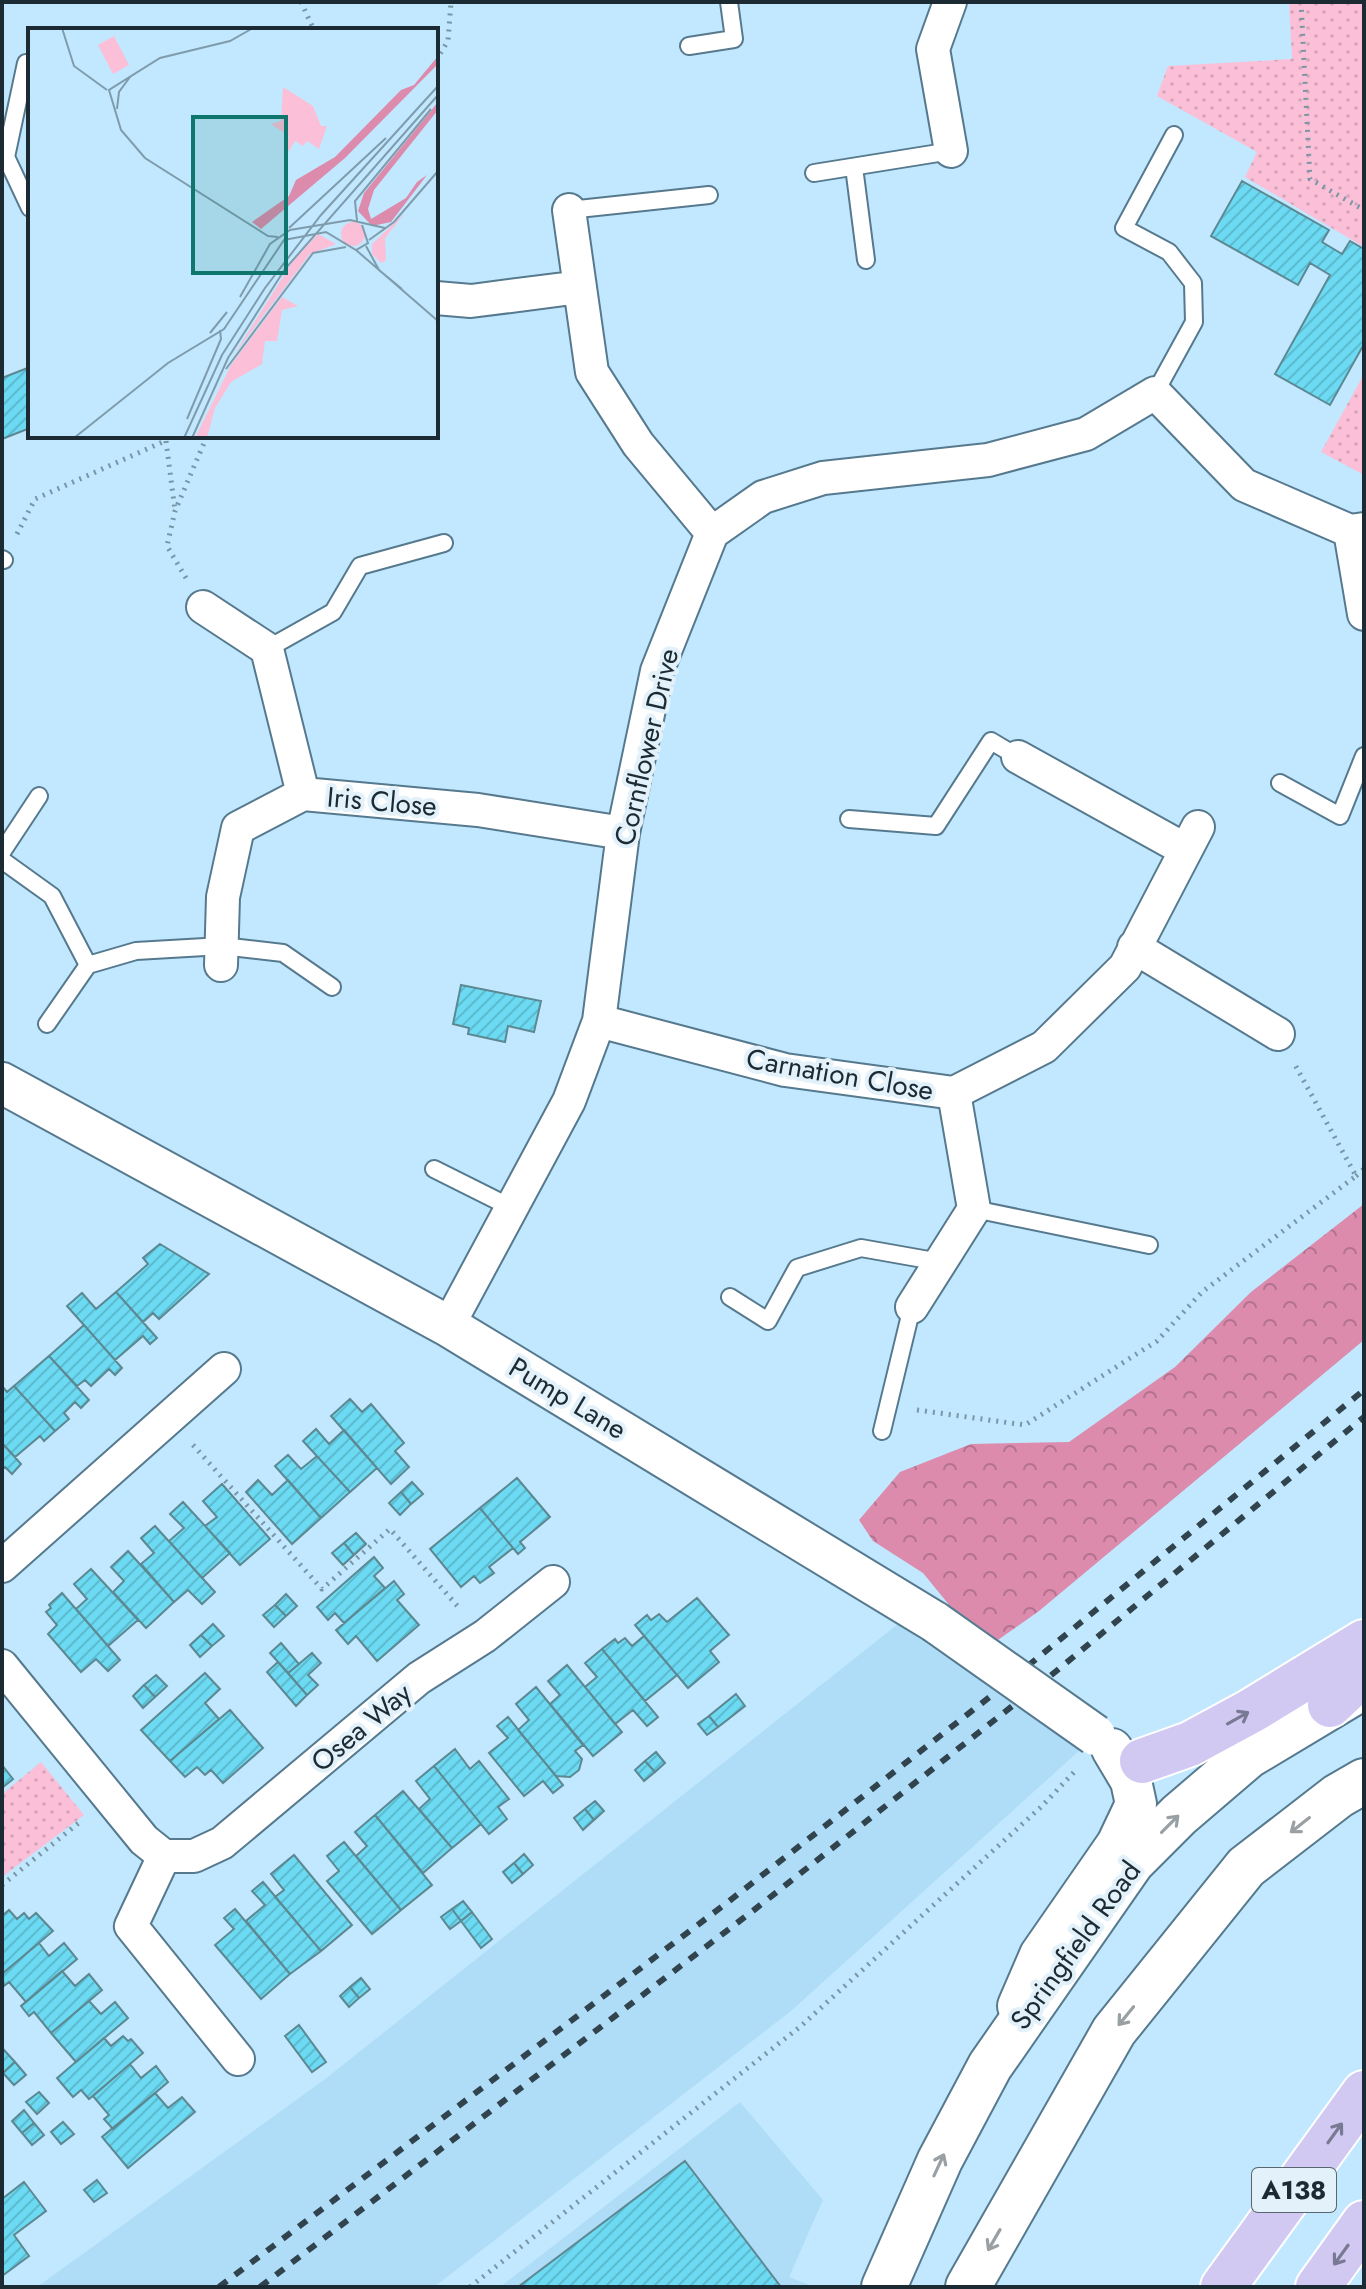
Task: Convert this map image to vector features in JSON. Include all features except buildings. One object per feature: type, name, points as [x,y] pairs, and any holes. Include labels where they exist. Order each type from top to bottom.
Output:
[{"type":"main road","points":[[1113,1747],[1190,1744],[1364,1642]]},
{"type":"main road","points":[[1347,1696],[1364,1673]]},
{"type":"main road","name":"Springfield Road","points":[[884,2287],[940,2160],[999,2050],[1132,1862],[1179,1815],[1248,1756],[1347,1696]]},
{"type":"main road","points":[[968,2287],[1114,2031],[1246,1867],[1338,1796],[1364,1781]]},
{"type":"main road","name":"A138","points":[[1223,2287],[1364,2093]]},
{"type":"main road","name":"A138","points":[[1318,2287],[1364,2223]]},
{"type":"street","points":[[950,2],[933,49],[951,151]]},
{"type":"street","points":[[569,210],[592,372],[638,444],[712,533],[763,497],[823,478],[988,460],[1086,434],[1155,393],[1244,485],[1357,530],[1364,614]]},
{"type":"street","points":[[438,298],[471,301],[580,287]]},
{"type":"street","name":"Cornflower Drive","points":[[448,1326],[569,1101],[599,1021],[623,833],[657,671],[712,533]]},
{"type":"street","points":[[203,607],[267,649],[303,794]]},
{"type":"street","name":"Carnation Close","points":[[599,1021],[785,1070],[954,1093],[1044,1047],[1125,967],[1191,838],[1018,757]]},
{"type":"street","name":"Iris Close","points":[[221,955],[223,897],[238,828],[303,794],[478,810],[623,833]]},
{"type":"street","points":[[1134,947],[1278,1034]]},
{"type":"street","name":"Pump Lane","points":[[2,1083],[448,1326],[935,1622],[1113,1747],[1189,1766],[1248,1756]]},
{"type":"street","points":[[912,1307],[974,1209],[954,1093]]},
{"type":"street","points":[[2,1566],[224,1369]]},
{"type":"street","name":"Osea Way","points":[[164,1856],[194,1856],[222,1843],[419,1678],[485,1636],[553,1582]]},
{"type":"street","points":[[2,1666],[144,1840],[164,1856],[131,1926],[238,2059]]},
{"type":"street","name":"Pump Lane","points":[[999,2050],[1040,1955],[1117,1844],[1136,1804],[1131,1781],[1113,1747]]},
{"type":"lane","points":[[689,46],[734,39],[729,2]]},
{"type":"lane","points":[[28,64],[4,157],[28,204]]},
{"type":"lane","points":[[1155,393],[1194,322],[1193,283],[1169,252],[1124,228],[1174,135]]},
{"type":"lane","points":[[814,173],[951,151]]},
{"type":"lane","points":[[854,167],[866,260]]},
{"type":"lane","points":[[569,210],[709,195]]},
{"type":"lane","points":[[267,649],[333,612],[360,566],[444,543]]},
{"type":"lane","points":[[849,819],[936,826],[991,741],[1018,757]]},
{"type":"lane","points":[[1280,783],[1340,816],[1364,756]]},
{"type":"lane","points":[[2,852],[39,796]]},
{"type":"lane","points":[[2,860],[52,896],[88,965]]},
{"type":"lane","points":[[47,1024],[88,965],[136,951],[221,955],[283,953],[332,987]]},
{"type":"lane","points":[[434,1169],[512,1208]]},
{"type":"lane","points":[[974,1209],[1149,1245]]},
{"type":"lane","points":[[730,1297],[768,1321],[797,1268],[861,1248],[940,1262]]},
{"type":"lane","points":[[882,1431],[912,1307]]},
{"type":"path","points":[[301,2],[313,28]]},
{"type":"path","points":[[438,57],[448,41],[451,2]]},
{"type":"path","points":[[1301,2],[1310,179],[1364,210]]},
{"type":"path","points":[[3,560],[35,499],[165,438],[175,511]]},
{"type":"path","points":[[203,607],[167,546],[175,511],[206,438]]},
{"type":"path","points":[[1278,1034],[1356,1176]]},
{"type":"path","points":[[888,1406],[1025,1425],[1157,1341],[1202,1292],[1364,1169]]},
{"type":"path","points":[[169,1419],[322,1589],[390,1529],[485,1636]]},
{"type":"path","points":[[470,2287],[801,2026],[1042,1806],[1113,1747]]},
{"type":"path","points":[[2,1885],[110,1798]]},
{"type":"shaded area","points":[[1289,2],[1364,2],[1364,247],[1245,177],[1257,152],[1157,96],[1168,66],[1292,59]]},
{"type":"shaded area","points":[[1364,374],[1364,475],[1321,452]]},
{"type":"shaded area","points":[[898,1624],[1080,1750],[791,2011],[434,2287],[37,2287],[324,2080]]},
{"type":"shaded area","points":[[41,1762],[84,1815],[2,1877],[2,1794]]},
{"type":"shaded area","points":[[740,2102],[823,2200],[789,2277],[815,2287],[500,2287]]},
{"type":"green space","points":[[1364,1204],[1364,1340],[1039,1611],[998,1640],[950,1606],[923,1573],[873,1541],[859,1520],[900,1472],[971,1444],[1069,1442],[1175,1367],[1251,1292]]},
{"type":"railway","points":[[219,2287],[728,1902],[996,1692],[1364,1390]]},
{"type":"railway","points":[[260,2287],[754,1910],[1049,1677],[1364,1417]]}]
